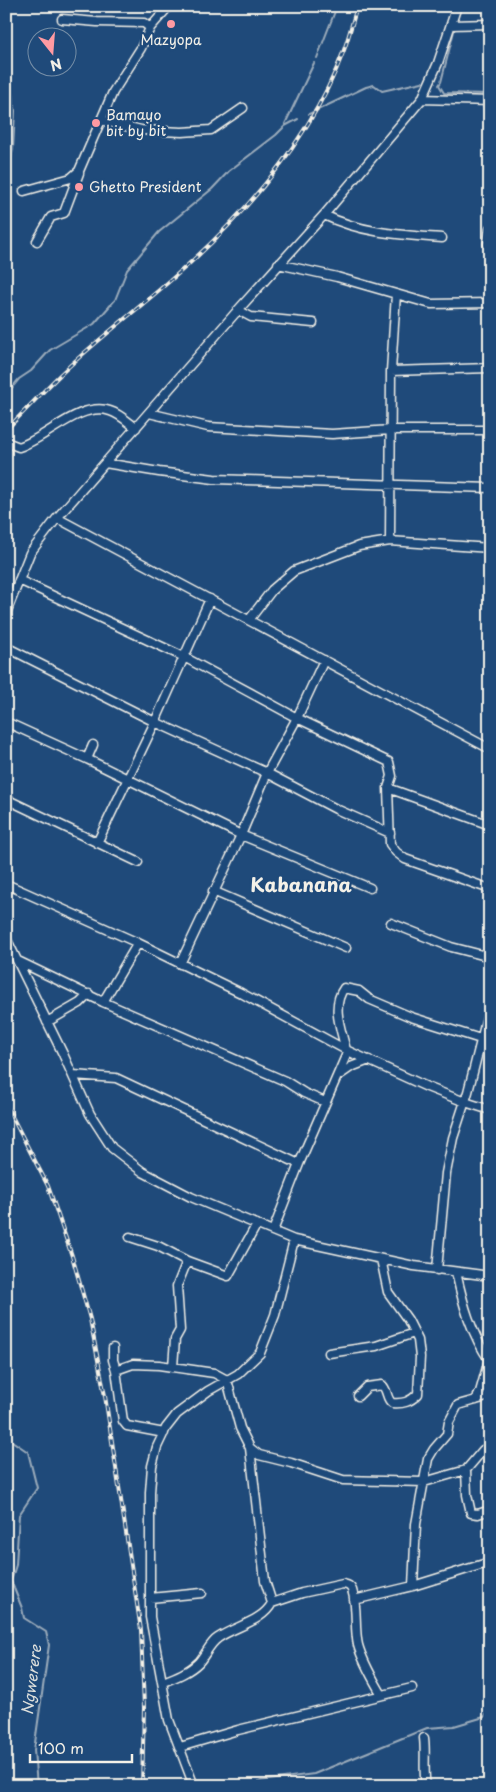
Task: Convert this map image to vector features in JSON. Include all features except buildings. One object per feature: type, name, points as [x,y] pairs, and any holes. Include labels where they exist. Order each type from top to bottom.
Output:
[{"type":"street","points":[[37,241],[51,217],[64,213],[79,171],[113,92],[141,48],[150,28],[169,6]]},
{"type":"street","points":[[6,613],[30,553],[57,518],[278,264],[324,215],[422,98],[438,63],[457,6]]},
{"type":"street","points":[[62,19],[144,23],[150,28]]},
{"type":"street","points":[[451,25],[490,24]]},
{"type":"street","points":[[422,98],[490,100]]},
{"type":"street","points":[[101,120],[140,130],[182,132],[211,130],[243,108]]},
{"type":"street","points":[[24,191],[71,178],[79,171]]},
{"type":"street","points":[[324,215],[338,222],[364,229],[442,238]]},
{"type":"street","points":[[488,244],[490,228]]},
{"type":"street","points":[[278,264],[337,277],[431,304],[490,303]]},
{"type":"street","points":[[390,542],[391,371],[396,294]]},
{"type":"street","points":[[238,310],[251,317],[313,323]]},
{"type":"street","points":[[391,371],[490,368]]},
{"type":"street","points":[[6,442],[19,447],[30,444],[83,412],[95,409],[110,411],[136,428]]},
{"type":"street","points":[[149,413],[208,427],[332,434],[391,430],[490,430]]},
{"type":"street","points":[[105,463],[214,479],[490,488]]},
{"type":"street","points":[[57,518],[490,749]]},
{"type":"street","points":[[248,620],[272,590],[294,571],[359,546],[390,542],[490,548]]},
{"type":"street","points":[[19,580],[184,657],[297,718],[389,762],[392,776],[388,788],[390,844],[396,852],[405,859],[490,890]]},
{"type":"street","points":[[97,843],[210,599]]},
{"type":"street","points":[[6,647],[154,722],[267,773],[336,809],[390,832]]},
{"type":"street","points":[[180,964],[241,835],[267,773],[297,718],[324,660]]},
{"type":"street","points":[[6,722],[87,759],[241,835],[370,888]]},
{"type":"street","points":[[87,759],[93,745]]},
{"type":"street","points":[[388,788],[490,825]]},
{"type":"street","points":[[6,799],[138,862]]},
{"type":"street","points":[[6,884],[138,943],[241,993],[347,1050],[427,1087],[490,1110]]},
{"type":"street","points":[[214,891],[346,948]]},
{"type":"street","points":[[391,924],[452,947],[490,957]]},
{"type":"street","points":[[6,938],[90,1114],[112,1148],[124,1159],[155,1180],[294,1240],[414,1266],[490,1276]]},
{"type":"street","points":[[103,1002],[138,943]]},
{"type":"street","points":[[18,961],[103,1002],[285,1081],[304,1093],[325,1102]]},
{"type":"street","points":[[273,1231],[325,1102],[338,1076],[347,1050],[337,1005],[339,995],[344,988],[359,991],[369,1000],[411,1017],[486,1041]]},
{"type":"street","points":[[47,1022],[80,1003],[89,994]]},
{"type":"street","points":[[437,1270],[446,1173],[453,1138],[486,1041],[490,1005]]},
{"type":"street","points":[[338,1076],[351,1067],[370,1060]]},
{"type":"street","points":[[73,1075],[116,1078],[299,1164]]},
{"type":"street","points":[[130,1236],[158,1246],[187,1261],[228,1276],[257,1224]]},
{"type":"street","points":[[194,1786],[169,1720],[150,1617],[150,1492],[152,1466],[164,1433],[177,1414],[208,1391],[238,1374],[260,1353],[276,1315],[294,1240]]},
{"type":"street","points":[[358,1396],[367,1387],[382,1385],[392,1403],[404,1403],[412,1400],[418,1394],[420,1347],[408,1320],[388,1292],[381,1259]]},
{"type":"street","points":[[173,1367],[175,1339],[180,1330],[176,1286],[187,1261]]},
{"type":"street","points":[[456,1272],[471,1328],[489,1360],[476,1400]]},
{"type":"street","points":[[330,1353],[376,1346],[414,1333]]},
{"type":"street","points":[[113,1348],[113,1360],[123,1421],[127,1426],[164,1433]]},
{"type":"street","points":[[116,1370],[133,1364],[173,1367],[214,1373],[227,1380],[240,1428],[250,1448],[265,1582],[272,1603],[270,1608],[256,1619],[216,1638],[199,1662],[182,1675],[163,1682]]},
{"type":"street","points":[[413,1586],[415,1531],[428,1459],[434,1449],[448,1434],[449,1422],[455,1408],[458,1405],[490,1396]]},
{"type":"street","points":[[250,1448],[259,1455],[343,1480],[424,1482],[466,1470],[483,1450],[490,1446]]},
{"type":"street","points":[[466,1470],[467,1495],[471,1513],[478,1514],[490,1510]]},
{"type":"street","points":[[354,1600],[413,1586],[490,1562]]},
{"type":"street","points":[[272,1603],[302,1593],[343,1584],[349,1586],[352,1589],[354,1600],[358,1644],[365,1665],[382,1695]]},
{"type":"street","points":[[150,1598],[202,1593]]},
{"type":"street","points":[[180,1747],[238,1730],[412,1688]]},
{"type":"street","points":[[424,1738],[426,1786]]},
{"type":"waterway","points":[[317,58],[337,6]]},
{"type":"waterway","points":[[455,27],[439,85],[444,93],[490,94]]},
{"type":"waterway","points":[[6,55],[15,111],[13,149],[6,182]]},
{"type":"waterway","points":[[285,124],[314,63]]},
{"type":"waterway","points":[[309,114],[366,87],[374,85],[382,91],[422,82]]},
{"type":"waterway","points":[[6,391],[10,390],[19,379],[31,371],[50,350],[94,324],[115,300],[127,270],[159,232],[212,189],[229,171],[285,126],[298,119]]},
{"type":"waterway","points":[[6,270],[10,291],[6,314]]},
{"type":"waterway","name":"Ngwerere","points":[[6,1430],[9,1439],[28,1452],[37,1488],[19,1515],[16,1565],[11,1581],[24,1618],[46,1632],[49,1645],[34,1750],[37,1786]]},
{"type":"waterway","points":[[251,1786],[261,1781],[314,1774],[427,1728],[454,1726],[484,1717],[490,1711]]},
{"type":"railway","points":[[6,430],[64,371],[191,262],[259,191],[280,165],[316,110],[344,50],[357,6]]},
{"type":"railway","points":[[6,1105],[48,1186],[72,1256],[90,1319],[105,1396],[141,1630],[144,1708],[142,1786]]},
{"type":"place","name":"Mazyopa","points":[[171,24]]},
{"type":"place","name":"Bamayo bit by bit","points":[[96,123]]},
{"type":"place","name":"Ghetto President","points":[[79,187]]},
{"type":"district","name":"Kabanana","points":[[301,885]]}]
